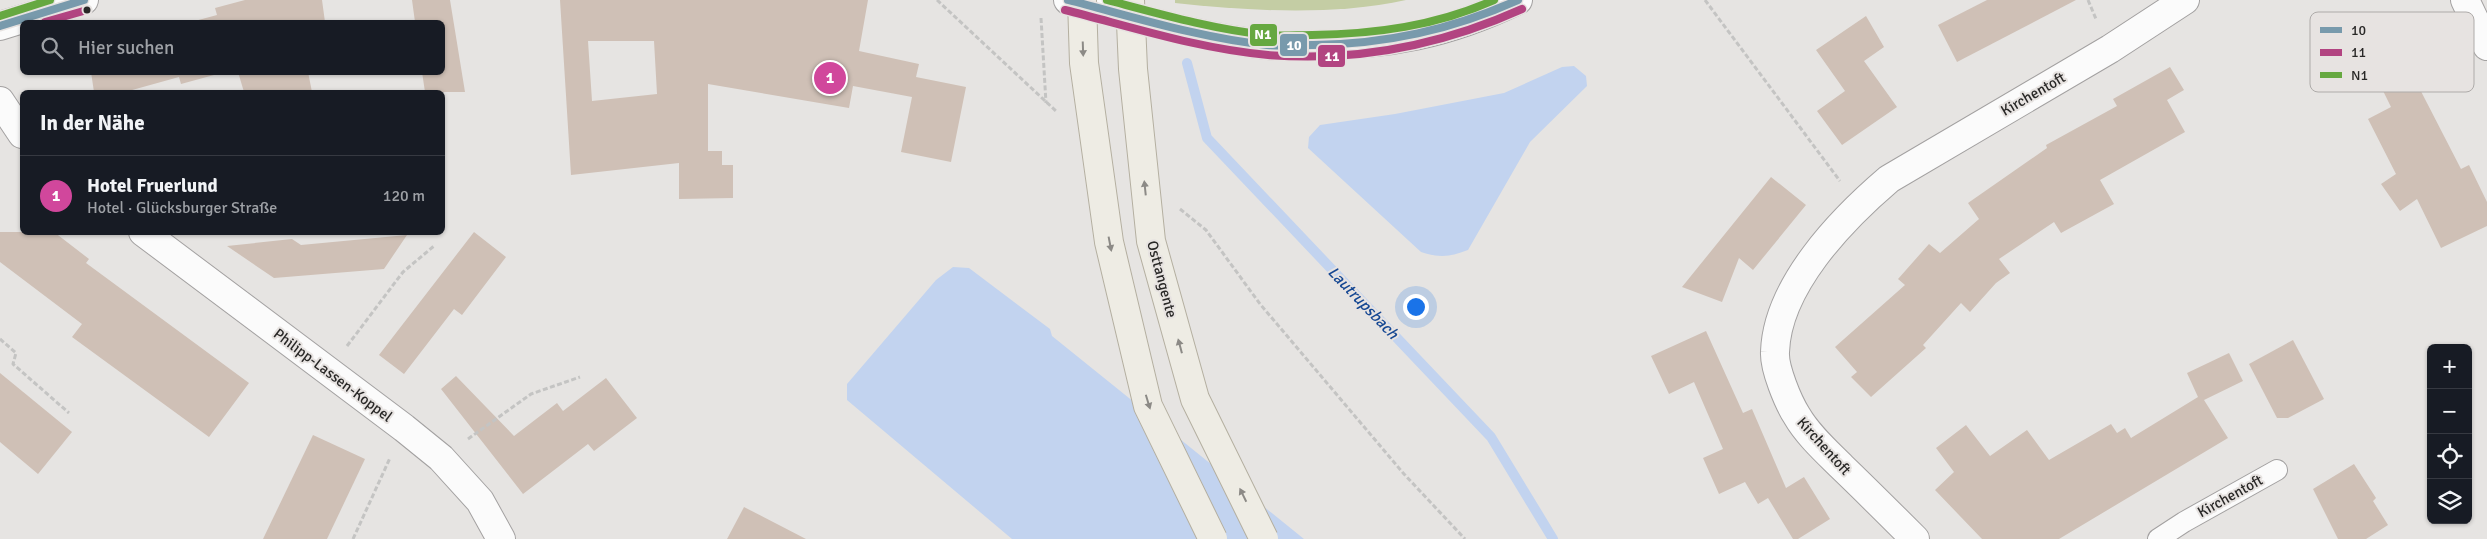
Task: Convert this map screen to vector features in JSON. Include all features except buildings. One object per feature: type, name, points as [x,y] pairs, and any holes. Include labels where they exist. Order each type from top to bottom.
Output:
[{"type":"main road","points":[[1082,0],[1084,63],[1109,242],[1148,406],[1213,539]]},
{"type":"main road","name":"Osttangente","points":[[1130,0],[1133,69],[1151,240],[1195,399],[1264,539]]},
{"type":"street","points":[[0,26],[84,0]]},
{"type":"street","points":[[1068,0],[1177,29],[1268,45],[1357,46],[1426,35],[1486,15],[1518,0]]},
{"type":"street","name":"Kirchentoft","points":[[1915,539],[1826,451],[1797,417],[1782,381],[1774,354],[1779,321],[1793,290],[1823,246],[1858,206],[1897,174],[2110,49],[2185,0]]},
{"type":"street","points":[[2465,0],[2471,12]]},
{"type":"street","points":[[2474,19],[2487,46]]},
{"type":"street","points":[[0,101],[20,131]]},
{"type":"street","name":"Philipp-Lassen-Koppel","points":[[147,235],[404,428],[441,458],[480,501],[501,539]]},
{"type":"lane","name":"Kirchentoft","points":[[2158,539],[2184,522],[2277,470]]},
{"type":"path","points":[[1705,0],[1858,206]]},
{"type":"path","points":[[1040,9],[1046,103]]},
{"type":"path","points":[[328,371],[402,272],[434,246]]},
{"type":"path","points":[[1260,304],[1404,474],[1466,539]]},
{"type":"path","points":[[0,339],[16,353],[13,364],[70,412]]},
{"type":"path","points":[[441,458],[532,394],[580,377]]},
{"type":"path","points":[[353,539],[404,428]]},
{"type":"green space","points":[[1175,0],[1406,0],[1349,8],[1291,11],[1204,6],[1175,3]]},
{"type":"water","points":[[1574,66],[1586,76],[1587,86],[1530,142],[1468,250],[1462,252],[1439,256],[1421,252],[1308,148],[1309,137],[1320,125],[1395,114],[1504,93],[1562,67]]},
{"type":"water","points":[[953,267],[969,268],[1050,329],[1052,336],[1304,539],[1012,539],[847,400],[847,384],[936,280]]},
{"type":"waterway","name":"Lautrupsbach","points":[[1187,63],[1207,138],[1491,437],[1553,539]]},
{"type":"transit line","name":"N1","points":[[0,16],[50,0]]},
{"type":"transit line","name":"10","points":[[0,26],[84,0]]},
{"type":"transit line","name":"10","points":[[1068,0],[1192,32],[1267,45],[1340,44],[1392,38],[1468,20],[1518,0]]},
{"type":"transit line","name":"N1","points":[[1107,0],[1206,25],[1267,35],[1359,33],[1405,27],[1450,16],[1494,0]]},
{"type":"transit line","name":"11","points":[[1065,10],[1191,43],[1242,52],[1301,57],[1334,56],[1398,48],[1461,32],[1492,22],[1522,9]]},
{"type":"transit line","name":"11","points":[[52,20],[87,10]]},
{"type":"place","name":"Hotel Fruerlund","points":[[830,78]]}]
